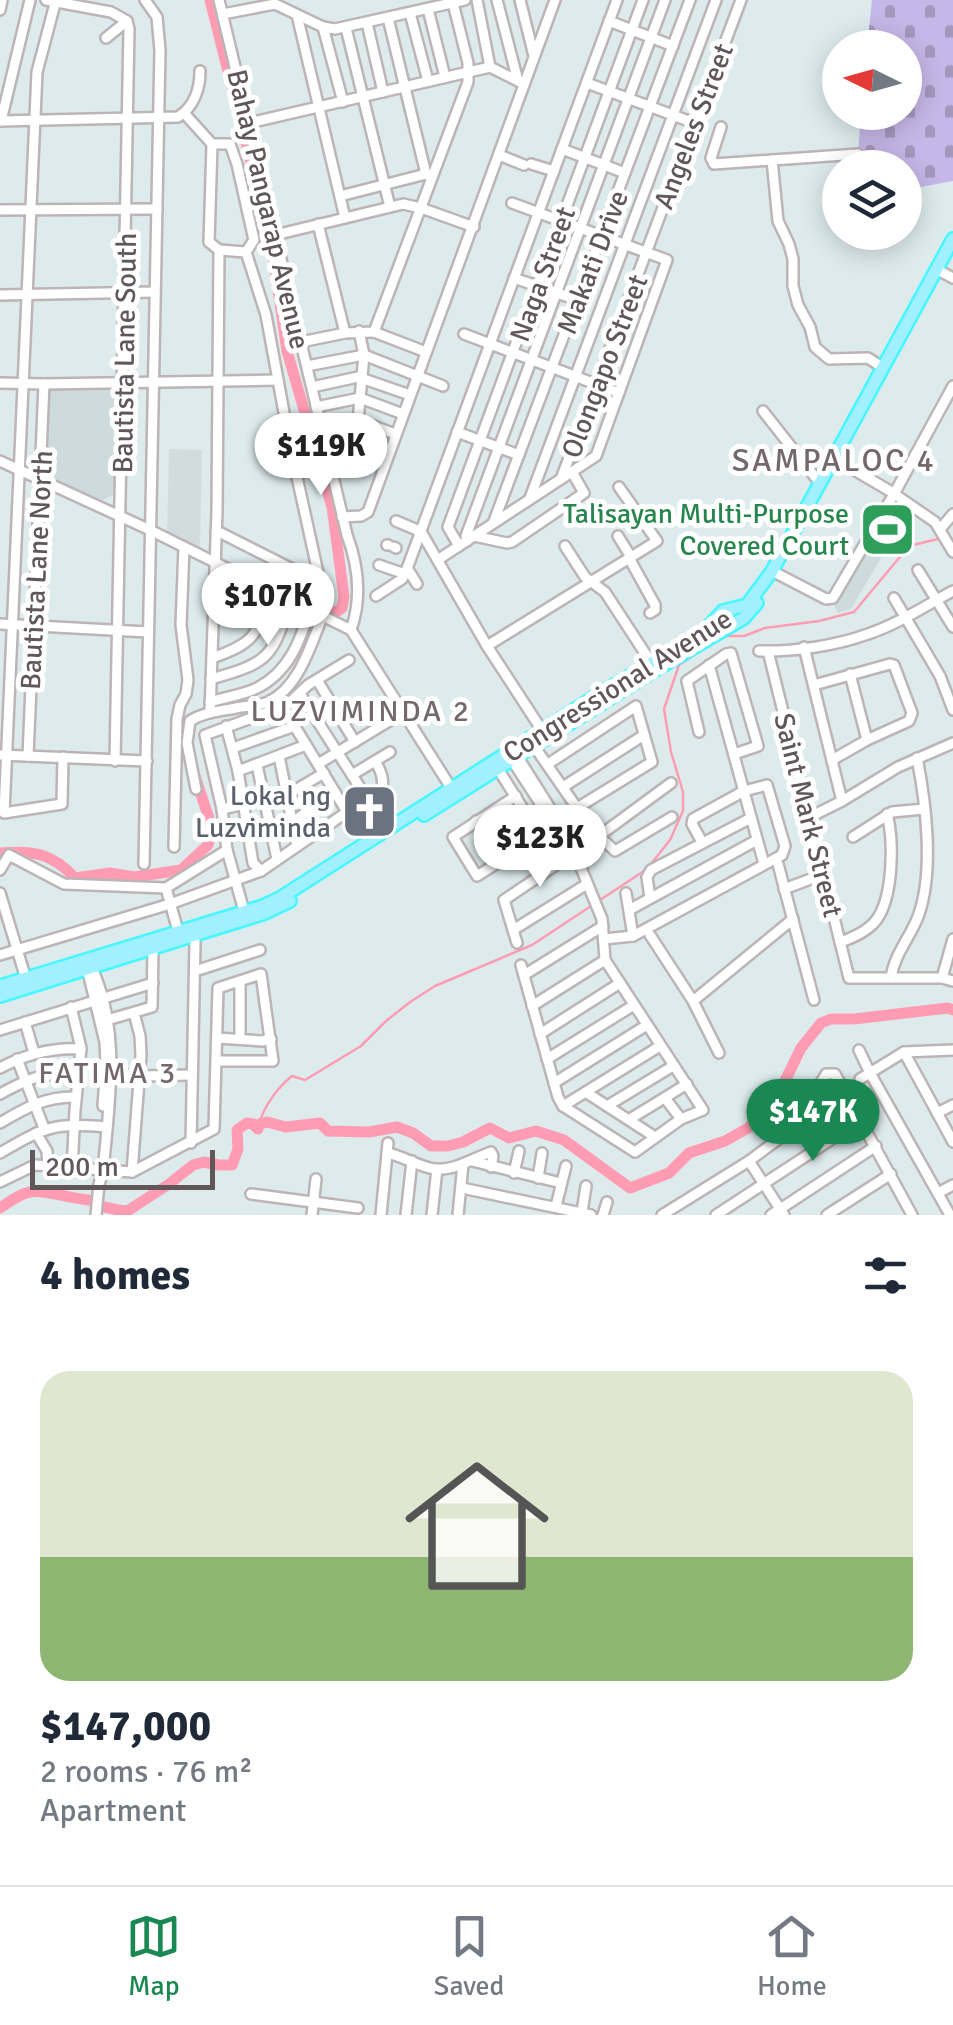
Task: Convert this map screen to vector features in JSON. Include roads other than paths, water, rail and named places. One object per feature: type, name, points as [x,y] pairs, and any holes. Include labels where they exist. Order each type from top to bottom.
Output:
[{"type":"main road","name":"Congressional Avenue","points":[[0,996],[178,931],[194,931],[276,909],[653,666],[704,631],[723,612],[747,605],[774,572],[882,367],[944,273],[953,239]]},
{"type":"main road","name":"Congressional Avenue","points":[[774,572],[819,482],[953,254]]},
{"type":"main road","name":"Congressional Avenue","points":[[512,755],[534,746],[544,734]]},
{"type":"main road","name":"Congressional Avenue","points":[[0,986],[154,949],[280,898],[454,792]]},
{"type":"street","points":[[0,10],[2,0]]},
{"type":"street","points":[[30,0],[1,120],[178,117],[184,114],[198,90],[200,70]]},
{"type":"street","points":[[144,864],[159,118],[159,27],[145,0]]},
{"type":"street","name":"Bahay Pangarap Avenue","points":[[219,0],[347,536],[355,614],[351,630]]},
{"type":"street","points":[[223,14],[275,4],[335,30],[465,0]]},
{"type":"street","points":[[477,0],[490,67]]},
{"type":"street","points":[[498,0],[521,82]]},
{"type":"street","points":[[520,0],[534,58]]},
{"type":"street","points":[[342,517],[368,512],[474,227],[521,82],[555,0]]},
{"type":"street","points":[[416,584],[396,548],[420,532],[617,0]]},
{"type":"street","name":"Naga Street","points":[[467,541],[448,527],[643,0]]},
{"type":"street","points":[[467,541],[664,0]]},
{"type":"street","name":"Makati Drive","points":[[494,524],[690,0]]},
{"type":"street","points":[[530,500],[716,0]]},
{"type":"street","name":"Angeles Street","points":[[646,252],[740,0]]},
{"type":"street","points":[[63,757],[62,804],[4,813],[3,755],[20,470],[34,120],[37,72],[52,1],[111,12],[127,21],[106,38]]},
{"type":"street","points":[[374,332],[429,175],[468,82],[453,3]]},
{"type":"street","points":[[428,8],[445,77]]},
{"type":"street","points":[[410,13],[428,80]]},
{"type":"street","points":[[297,16],[345,218]]},
{"type":"street","points":[[388,18],[429,175]]},
{"type":"street","name":"Bautista Lane South","points":[[115,761],[130,42],[127,21]]},
{"type":"street","points":[[609,21],[673,46]]},
{"type":"street","points":[[367,23],[384,92]]},
{"type":"street","points":[[324,27],[343,102]]},
{"type":"street","points":[[346,28],[390,206]]},
{"type":"street","points":[[249,123],[490,67],[521,82]]},
{"type":"street","points":[[586,83],[694,123]]},
{"type":"street","points":[[184,114],[212,144],[210,242],[219,250],[246,252]]},
{"type":"street","points":[[721,127],[711,158],[714,164],[822,157]]},
{"type":"street","points":[[212,144],[230,144],[238,164],[254,242],[246,252]]},
{"type":"street","points":[[562,149],[625,173]]},
{"type":"street","points":[[499,156],[554,171]]},
{"type":"street","points":[[772,160],[778,221],[793,258],[798,305],[815,347],[829,359],[868,358],[882,367]]},
{"type":"street","points":[[340,196],[429,175]]},
{"type":"street","points":[[275,235],[407,204],[474,227]]},
{"type":"street","points":[[439,559],[596,456],[666,260],[512,204]]},
{"type":"street","points":[[0,210],[157,209]]},
{"type":"street","points":[[318,224],[345,333]]},
{"type":"street","points":[[210,707],[219,250]]},
{"type":"street","points":[[210,707],[268,702],[282,690],[306,657],[322,596],[266,315],[246,252]]},
{"type":"street","name":"Olongapo Street","points":[[561,479],[646,252]]},
{"type":"street","points":[[514,278],[578,300]]},
{"type":"street","points":[[0,295],[155,292]]},
{"type":"street","points":[[300,342],[358,331],[374,332],[426,352]]},
{"type":"street","points":[[356,442],[364,355],[358,331]]},
{"type":"street","points":[[464,334],[619,392]]},
{"type":"street","points":[[306,366],[364,355],[444,386]]},
{"type":"street","points":[[312,388],[362,378],[410,395]]},
{"type":"street","points":[[0,383],[278,380]]},
{"type":"street","name":"Bautista Lane North","points":[[28,756],[44,384]]},
{"type":"street","points":[[774,572],[830,600],[953,386]]},
{"type":"street","points":[[316,407],[360,398],[403,414]]},
{"type":"street","points":[[763,412],[819,482]]},
{"type":"street","points":[[321,428],[358,420],[395,434]]},
{"type":"street","points":[[458,432],[519,456]]},
{"type":"street","points":[[326,448],[356,442],[388,456]]},
{"type":"street","points":[[835,459],[936,522],[951,551]]},
{"type":"street","points":[[0,461],[351,630],[454,792]]},
{"type":"street","points":[[467,541],[512,542],[584,493],[572,472]]},
{"type":"street","points":[[487,646],[656,541],[619,487]]},
{"type":"street","points":[[942,530],[953,514]]},
{"type":"street","points":[[396,521],[420,532],[439,559],[487,646],[544,734]]},
{"type":"street","points":[[216,533],[320,583]]},
{"type":"street","points":[[618,536],[656,605],[650,612]]},
{"type":"street","points":[[565,546],[590,582],[605,592],[653,666]]},
{"type":"street","points":[[174,847],[177,719],[188,680],[181,625],[184,547]]},
{"type":"street","points":[[379,565],[406,571]]},
{"type":"street","points":[[918,570],[953,626]]},
{"type":"street","points":[[376,596],[406,571]]},
{"type":"street","points":[[212,658],[250,640],[259,628],[270,589]]},
{"type":"street","points":[[842,801],[804,647],[856,638],[907,617],[953,591]]},
{"type":"street","points":[[894,598],[940,676],[953,710]]},
{"type":"street","points":[[211,679],[249,668],[267,655],[277,641],[290,600]]},
{"type":"street","points":[[196,789],[187,743],[188,727],[210,707],[257,688],[287,664],[302,632],[317,613]]},
{"type":"street","points":[[0,624],[148,632]]},
{"type":"street","name":"Saint Mark Street","points":[[804,647],[763,651],[850,978],[891,978]]},
{"type":"street","points":[[700,732],[686,684],[710,664],[732,654],[758,746],[734,754]]},
{"type":"street","points":[[244,911],[227,850],[205,735],[283,707],[349,660]]},
{"type":"street","points":[[710,664],[764,864]]},
{"type":"street","points":[[814,685],[894,665],[912,714],[909,722],[832,760]]},
{"type":"street","points":[[850,674],[868,740]]},
{"type":"street","points":[[317,680],[355,742]]},
{"type":"street","points":[[300,694],[368,800]]},
{"type":"street","points":[[534,746],[577,808],[652,762],[636,706],[548,764]]},
{"type":"street","points":[[283,707],[346,812]]},
{"type":"street","points":[[222,809],[288,795],[337,752],[404,712]]},
{"type":"street","points":[[226,726],[254,862],[261,870]]},
{"type":"street","points":[[232,748],[295,726]]},
{"type":"street","points":[[563,788],[644,735]]},
{"type":"street","points":[[810,818],[878,777],[953,743]]},
{"type":"street","points":[[238,771],[306,744]]},
{"type":"street","points":[[352,775],[390,752]]},
{"type":"street","points":[[3,755],[147,761]]},
{"type":"street","points":[[512,755],[575,854],[599,910],[603,926],[606,960],[703,1110],[681,1119],[635,1152],[563,1106],[558,1098],[522,970],[603,926]]},
{"type":"street","points":[[279,756],[297,846]]},
{"type":"street","points":[[916,758],[927,865],[922,905],[893,964],[891,978],[948,980],[953,939]]},
{"type":"street","points":[[0,955],[170,904],[261,870],[382,791],[382,772],[375,761]]},
{"type":"street","points":[[257,765],[278,859]]},
{"type":"street","points":[[496,765],[516,796],[540,836],[477,876],[453,837],[516,796]]},
{"type":"street","points":[[517,943],[504,900],[575,854],[671,783]]},
{"type":"street","points":[[604,939],[633,936],[782,856],[785,849],[768,785],[744,791],[693,819],[702,842]]},
{"type":"street","points":[[294,820],[335,792]]},
{"type":"street","points":[[853,838],[892,812],[924,809]]},
{"type":"street","points":[[840,942],[862,933],[881,914],[889,886],[888,814]]},
{"type":"street","points":[[599,836],[615,852],[672,817]]},
{"type":"street","points":[[650,898],[648,873],[751,818]]},
{"type":"street","points":[[476,821],[501,860]]},
{"type":"street","points":[[629,910],[757,840]]},
{"type":"street","points":[[0,870],[9,855],[64,884],[166,888],[227,850]]},
{"type":"street","points":[[778,864],[814,1000]]},
{"type":"street","points":[[784,888],[824,874]]},
{"type":"street","points":[[512,930],[587,884]]},
{"type":"street","points":[[166,888],[178,931]]},
{"type":"street","points":[[0,893],[26,978]]},
{"type":"street","points":[[626,893],[633,936]]},
{"type":"street","points":[[693,1001],[792,919]]},
{"type":"street","points":[[191,1142],[194,931]]},
{"type":"street","points":[[650,935],[693,1001],[719,1053]]},
{"type":"street","points":[[108,1020],[152,1008],[154,949]]},
{"type":"street","points":[[195,971],[260,950]]},
{"type":"street","points":[[532,1006],[606,960]]},
{"type":"street","points":[[88,966],[98,1000],[109,1073]]},
{"type":"street","points":[[194,994],[261,974],[273,1061],[217,1060]]},
{"type":"street","points":[[240,982],[240,1039]]},
{"type":"street","points":[[0,1030],[152,983]]},
{"type":"street","points":[[540,1034],[620,983]]},
{"type":"street","points":[[0,1182],[34,1165],[132,1172],[214,1129],[218,988]]},
{"type":"street","points":[[97,1214],[112,1053],[108,1020],[98,1000]]},
{"type":"street","points":[[548,1059],[634,1005]]},
{"type":"street","points":[[71,1007],[81,1049],[72,1170]]},
{"type":"street","points":[[132,1172],[140,1045],[134,1012]]},
{"type":"street","points":[[25,1022],[34,1053]]},
{"type":"street","points":[[554,1083],[646,1025]]},
{"type":"street","points":[[217,1038],[272,1039]]},
{"type":"street","points":[[563,1106],[660,1046]]},
{"type":"street","points":[[0,1068],[34,1053],[81,1049]]},
{"type":"street","points":[[860,1050],[950,1215]]},
{"type":"street","points":[[860,1079],[904,1052],[953,1050]]},
{"type":"street","points":[[904,1052],[953,1142]]},
{"type":"street","points":[[18,1058],[48,1151],[48,1166]]},
{"type":"street","points":[[607,1106],[674,1066]]},
{"type":"street","points":[[109,1073],[192,1075]]},
{"type":"street","points":[[0,1094],[43,1074],[78,1074]]},
{"type":"street","points":[[662,1215],[749,1161],[796,1126],[826,1074],[835,1074],[912,1215]]},
{"type":"street","points":[[630,1119],[686,1084]]},
{"type":"street","points":[[586,1093],[655,1137]]},
{"type":"street","points":[[0,1123],[33,1104],[58,1096],[76,1097]]},
{"type":"street","points":[[813,1096],[834,1137]]},
{"type":"street","points":[[664,1098],[681,1119]]},
{"type":"street","points":[[937,1113],[953,1105]]},
{"type":"street","points":[[716,1215],[861,1120]]},
{"type":"street","points":[[0,1153],[40,1131],[75,1124],[104,1127]]},
{"type":"street","points":[[749,1161],[778,1213],[876,1146]]},
{"type":"street","points":[[380,1215],[388,1148],[437,1170],[467,1162],[561,1183]]},
{"type":"street","points":[[514,1172],[519,1152]]},
{"type":"street","points":[[538,1178],[542,1153]]},
{"type":"street","points":[[406,1215],[412,1161]]},
{"type":"street","points":[[461,1215],[467,1162]]},
{"type":"street","points":[[556,1206],[566,1166]]},
{"type":"street","points":[[432,1215],[437,1170]]},
{"type":"street","points":[[828,1215],[891,1174]]},
{"type":"street","points":[[312,1215],[316,1179]]},
{"type":"street","points":[[462,1188],[587,1214],[586,1186]]},
{"type":"street","points":[[938,1193],[953,1186]]},
{"type":"street","points":[[251,1194],[358,1208]]},
{"type":"street","points":[[603,1215],[607,1202]]},
{"type":"street","points":[[847,1202],[856,1215]]},
{"type":"waterway","points":[[210,0],[271,242],[287,351],[332,507],[344,596],[342,608],[331,615]]},
{"type":"waterway","points":[[725,636],[744,636],[765,628],[854,612],[909,546],[942,538]]},
{"type":"waterway","points":[[259,1124],[272,1097],[292,1076],[305,1080],[361,1046],[386,1021],[435,986],[532,945],[647,869],[670,840],[683,811],[683,792],[664,709],[679,665],[714,642]]},
{"type":"waterway","points":[[0,853],[41,855],[75,878],[110,873],[134,877],[181,870],[208,845],[212,828],[195,776]]},
{"type":"waterway","points":[[104,1207],[129,1210],[193,1165],[232,1165],[238,1149],[237,1130],[247,1123],[258,1129],[259,1124],[267,1122],[286,1127],[320,1123],[328,1131],[369,1132],[397,1127],[431,1146],[463,1142],[490,1128],[509,1138],[536,1131],[564,1140],[630,1188],[669,1173],[689,1153],[748,1128],[765,1112],[801,1048],[821,1023],[831,1019],[953,1010]]},
{"type":"waterway","points":[[0,1208],[22,1194],[36,1191],[89,1200]]},
{"type":"place","name":"Talisayan Multi-Purpose Covered Court","points":[[888,529]]},
{"type":"place","name":"Lokal ng Luzviminda","points":[[370,811]]},
{"type":"district","name":"SAMPALOC 4","points":[[834,460]]},
{"type":"district","name":"LUZVIMINDA 2","points":[[361,711]]},
{"type":"district","name":"FATIMA 3","points":[[108,1073]]}]
